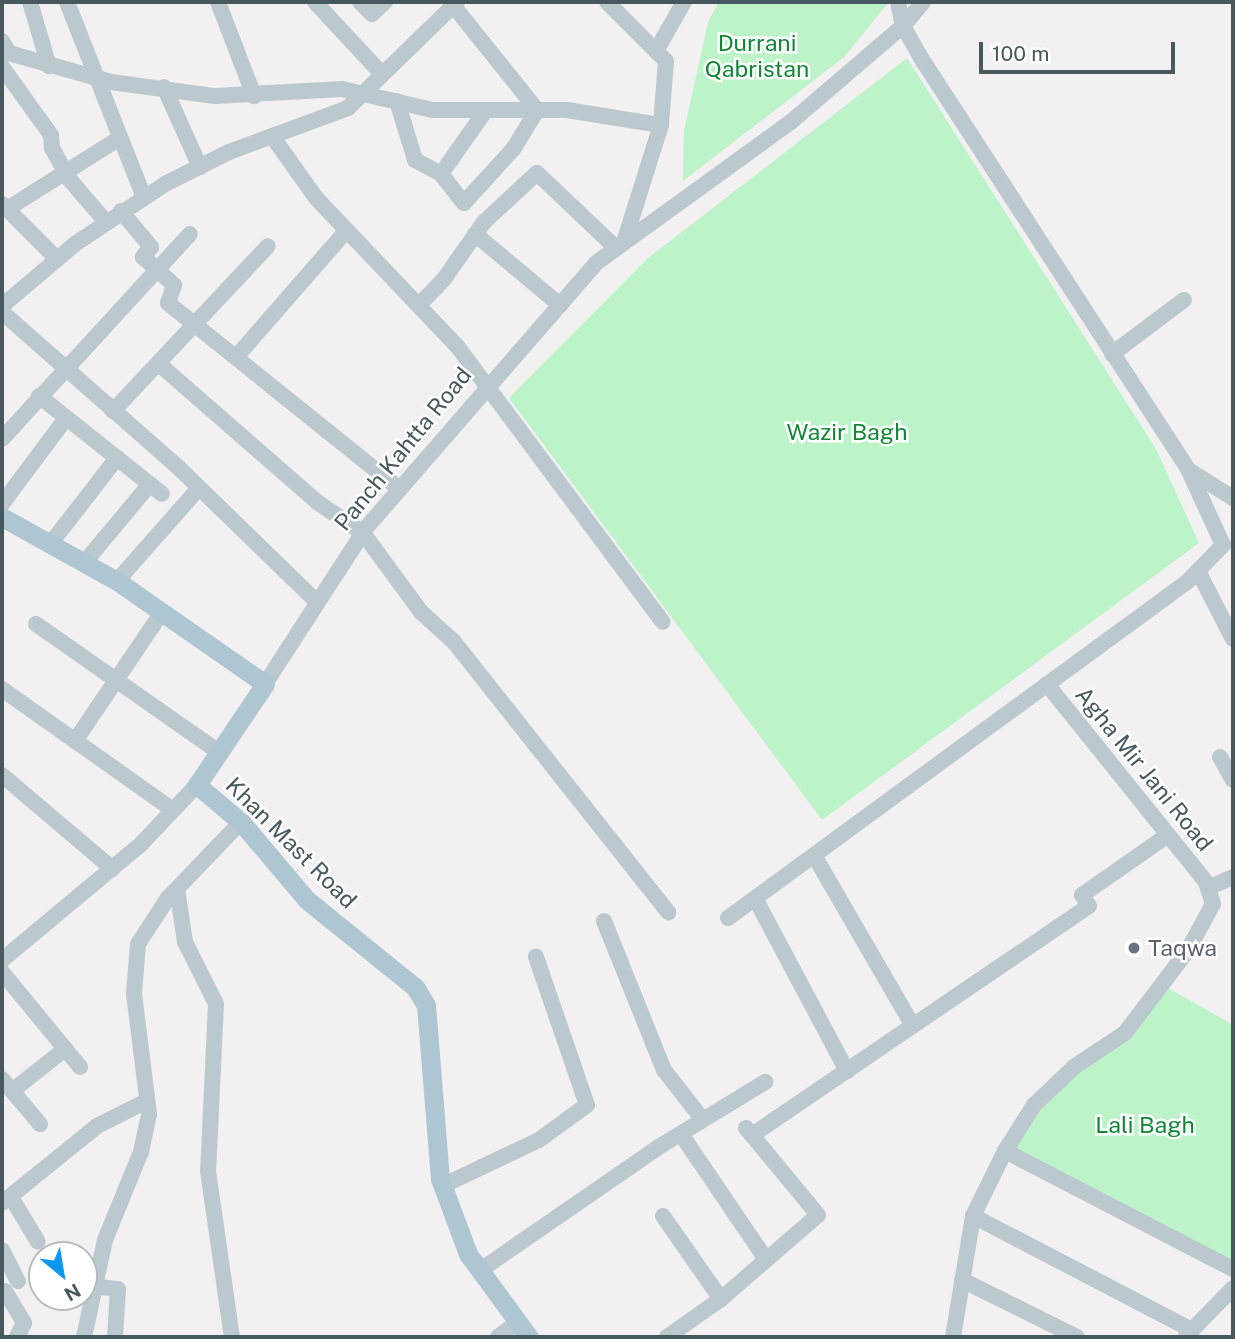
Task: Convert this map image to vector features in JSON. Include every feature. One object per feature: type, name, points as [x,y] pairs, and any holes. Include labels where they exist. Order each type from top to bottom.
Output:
[{"type":"main road","points":[[2,517],[117,581],[265,684]]},
{"type":"main road","name":"Panch Kahtta Road","points":[[197,785],[265,684]]},
{"type":"main road","name":"Khan Mast Road","points":[[197,785],[241,822],[307,900],[415,987],[426,1005],[442,1186],[479,1271],[523,1330]]},
{"type":"street","points":[[30,2],[49,66]]},
{"type":"street","points":[[67,2],[118,139],[144,197]]},
{"type":"street","points":[[218,2],[254,96]]},
{"type":"street","points":[[315,2],[382,74]]},
{"type":"street","points":[[360,2],[372,14],[385,2]]},
{"type":"street","points":[[419,305],[475,234],[537,173],[620,243],[661,125],[666,61],[607,2]]},
{"type":"street","points":[[656,51],[684,2]]},
{"type":"street","points":[[728,918],[815,857],[1198,571],[1223,545],[1188,469],[903,26],[898,2]]},
{"type":"street","name":"Panch Kahtta Road","points":[[265,684],[363,533],[484,387],[560,305],[620,243],[751,154],[903,26],[923,2]]},
{"type":"street","points":[[317,602],[199,488],[64,367],[4,302],[106,222],[144,197],[200,167],[272,136],[348,108],[455,4],[537,110]]},
{"type":"street","points":[[4,55],[97,79],[164,87],[254,96],[364,93],[433,110],[537,110],[661,125]]},
{"type":"street","points":[[4,55],[51,135],[65,172],[106,222]]},
{"type":"street","points":[[164,87],[200,167]]},
{"type":"street","points":[[397,101],[415,160],[441,174],[464,203],[514,148],[537,110]]},
{"type":"street","points":[[441,174],[486,110]]},
{"type":"street","points":[[272,136],[347,230],[419,305],[663,622]]},
{"type":"street","points":[[57,259],[4,206],[118,139]]},
{"type":"street","points":[[121,211],[151,247],[143,257],[153,269],[174,285],[168,303],[399,489]]},
{"type":"street","points":[[237,356],[347,230]]},
{"type":"street","points":[[2,439],[153,269],[190,234]]},
{"type":"street","points":[[475,234],[560,305]]},
{"type":"street","points":[[113,411],[197,326],[268,246]]},
{"type":"street","points":[[1112,354],[1184,300]]},
{"type":"street","points":[[159,364],[317,502],[363,533],[421,612],[454,642],[668,912]]},
{"type":"street","points":[[39,396],[156,489],[84,563]]},
{"type":"street","points":[[2,503],[66,418]]},
{"type":"street","points":[[51,544],[117,458]]},
{"type":"street","points":[[1188,469],[1233,498]]},
{"type":"street","points":[[117,581],[199,488]]},
{"type":"street","points":[[1198,571],[1233,639]]},
{"type":"street","points":[[75,741],[162,612]]},
{"type":"street","points":[[36,624],[219,752]]},
{"type":"street","name":"Agha Mir Jani Road","points":[[953,1337],[973,1216],[1005,1151],[1034,1105],[1074,1067],[1125,1033],[1156,996],[1205,924],[1213,904],[1208,888],[1047,684]]},
{"type":"street","points":[[2,689],[173,810]]},
{"type":"street","points":[[1220,757],[1233,780]]},
{"type":"street","points":[[2,775],[113,869]]},
{"type":"street","name":"Panch Kahtta Road","points":[[2,960],[113,869],[197,785]]},
{"type":"street","points":[[98,1270],[141,1153],[147,1101],[134,993],[138,944],[177,889],[241,822]]},
{"type":"street","points":[[667,1337],[722,1299],[765,1258],[818,1215],[749,1131],[847,1071],[1089,906],[1082,895],[1168,835]]},
{"type":"street","points":[[815,857],[913,1026]]},
{"type":"street","points":[[1208,888],[1233,877]]},
{"type":"street","points":[[177,889],[185,942],[216,1004],[208,1171],[232,1337]]},
{"type":"street","points":[[756,900],[847,1071]]},
{"type":"street","points":[[604,921],[664,1070],[703,1120]]},
{"type":"street","points":[[442,1186],[539,1140],[587,1105],[536,957]]},
{"type":"street","points":[[2,972],[79,1067]]},
{"type":"street","points":[[40,1124],[7,1085],[65,1049]]},
{"type":"street","points":[[479,1271],[681,1134],[765,1082]]},
{"type":"street","points":[[37,1241],[6,1200],[97,1126],[147,1101]]},
{"type":"street","points":[[681,1134],[765,1258]]},
{"type":"street","points":[[1005,1151],[1233,1269]]},
{"type":"street","points":[[663,1216],[722,1299]]},
{"type":"street","points":[[973,1216],[1189,1334],[1233,1288]]},
{"type":"street","points":[[2,1250],[24,1323],[17,1337]]},
{"type":"street","points":[[962,1280],[1077,1337]]},
{"type":"street","points":[[98,1287],[118,1289],[115,1337]]},
{"type":"street","points":[[84,1337],[88,1311]]},
{"type":"street","points":[[498,1337],[523,1330]]},
{"type":"green space","name":"Durrani Qabristan","points":[[719,2],[889,2],[844,57],[683,181],[684,131],[708,22]]},
{"type":"green space","name":"Wazir Bagh","points":[[907,58],[1156,449],[1199,543],[822,820],[509,398],[648,258]]},
{"type":"green space","name":"Lali Bagh","points":[[1163,985],[1233,1025],[1233,1272],[1005,1151],[1034,1105],[1125,1033]]},
{"type":"place","name":"Taqwa","points":[[1134,948]]}]
